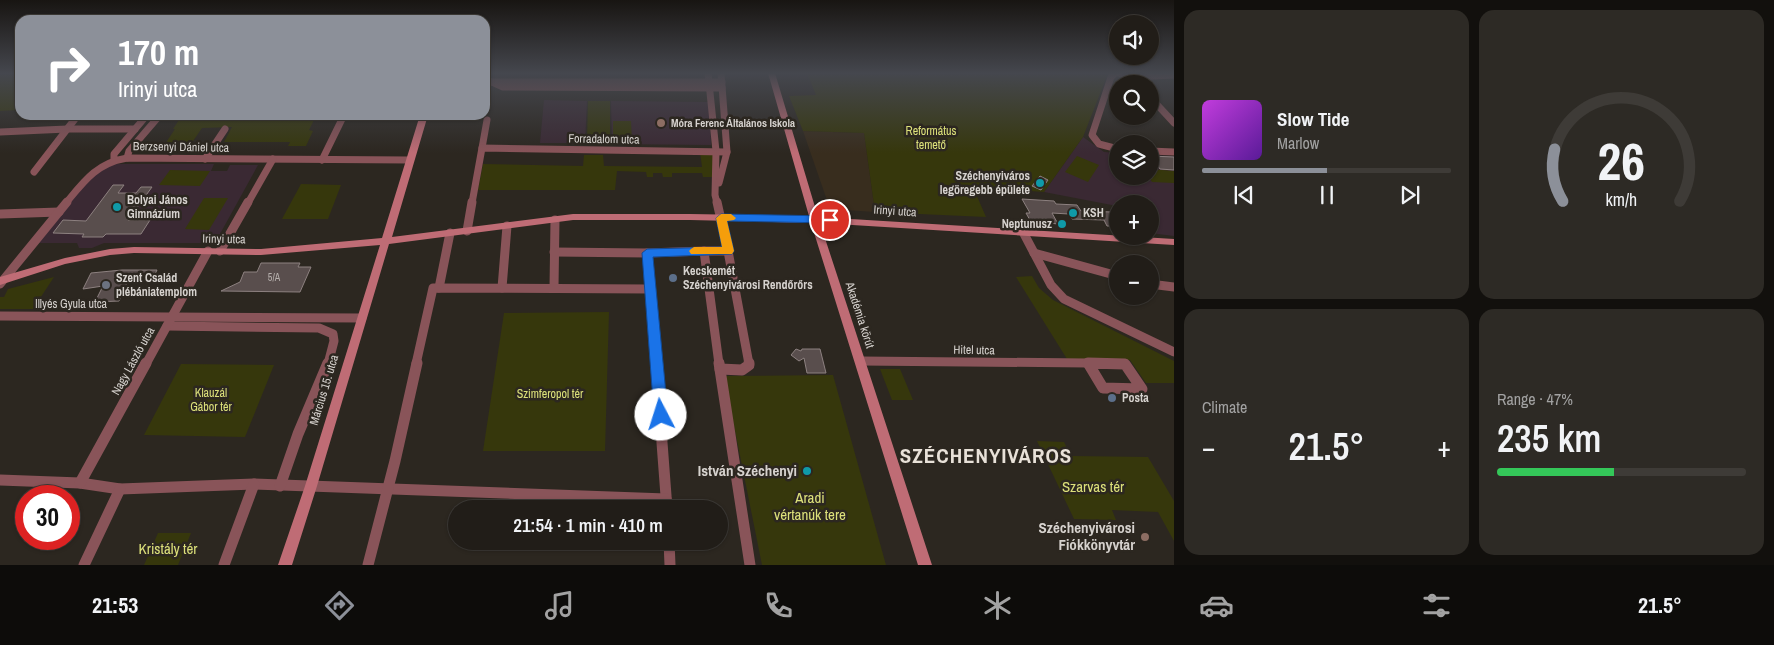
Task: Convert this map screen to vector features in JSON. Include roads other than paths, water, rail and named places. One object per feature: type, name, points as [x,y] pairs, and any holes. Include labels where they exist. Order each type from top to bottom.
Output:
[{"type":"street","points":[[711,99],[716,151],[716,195],[749,365],[742,370],[720,369]]},
{"type":"street","points":[[716,195],[727,152],[723,99]]},
{"type":"street","name":"Akadémia körút","points":[[778,99],[814,220],[861,361],[925,565]]},
{"type":"street","points":[[1104,99],[1092,135],[1098,144],[1109,148]]},
{"type":"street","points":[[1159,106],[1170,116],[1174,123]]},
{"type":"street","points":[[34,172],[74,120]]},
{"type":"street","points":[[114,160],[114,154],[143,120]]},
{"type":"street","points":[[128,158],[129,151],[156,120]]},
{"type":"street","points":[[322,160],[342,120]]},
{"type":"street","name":"Március 15. utca","points":[[285,565],[392,224],[422,120]]},
{"type":"street","points":[[467,231],[487,120]]},
{"type":"street","points":[[0,132],[67,129],[136,129]]},
{"type":"street","points":[[205,159],[225,129]]},
{"type":"street","name":"Forradalom utca","points":[[482,148],[727,152]]},
{"type":"street","points":[[1159,151],[1174,152]]},
{"type":"street","name":"Berzsenyi Dániel utca","points":[[2,281],[90,174],[114,160],[128,158],[410,160]]},
{"type":"street","points":[[220,251],[273,159]]},
{"type":"street","points":[[0,214],[59,212]]},
{"type":"street","name":"Irinyi utca","points":[[2,281],[65,261],[110,252],[261,252],[386,241],[555,220],[616,216],[814,220],[1174,242]]},
{"type":"street","points":[[554,288],[555,220]]},
{"type":"street","points":[[392,224],[400,232],[417,237]]},
{"type":"street","points":[[502,288],[507,226]]},
{"type":"street","points":[[1023,232],[1051,286],[1064,299],[1174,352]]},
{"type":"street","points":[[439,288],[450,233]]},
{"type":"street","name":"Nagy László utca","points":[[80,483],[208,251]]},
{"type":"street","points":[[704,251],[750,565]]},
{"type":"street","points":[[554,252],[647,253],[728,251]]},
{"type":"street","points":[[647,253],[667,500]]},
{"type":"street","points":[[1034,253],[1109,274]]},
{"type":"street","points":[[1159,285],[1174,287]]},
{"type":"street","points":[[368,565],[388,488],[433,288],[650,289]]},
{"type":"street","name":"Illyés Gyula utca","points":[[0,316],[172,316]]},
{"type":"street","points":[[172,316],[362,318]]},
{"type":"street","points":[[167,326],[319,328],[333,334],[334,342],[319,387],[305,416],[280,486]]},
{"type":"street","points":[[1163,347],[1174,344]]},
{"type":"street","name":"Hitel utca","points":[[861,361],[1088,363],[1125,364],[1142,389],[1103,388],[1088,363]]},
{"type":"street","points":[[0,480],[80,483],[120,489],[254,484],[388,488],[597,500]]},
{"type":"street","points":[[224,565],[254,484]]},
{"type":"street","points":[[84,565],[120,489]]},
{"type":"street","points":[[669,550],[670,565]]},
{"type":"place","name":"Móra Ferenc Általános Iskola","points":[[661,123]]},
{"type":"place","name":"Széchenyiváros legöregebb épülete","points":[[1040,183]]},
{"type":"place","name":"Bolyai János Gimnázium","points":[[117,207]]},
{"type":"place","name":"KSH","points":[[1073,213]]},
{"type":"place","name":"Neptunusz","points":[[1062,224]]},
{"type":"place","name":"Kecskemét Széchenyivárosi Rendőrőrs","points":[[673,278]]},
{"type":"place","name":"Szent Család plébániatemplom","points":[[106,285]]},
{"type":"place","name":"Posta","points":[[1112,398]]},
{"type":"place","name":"István Széchenyi","points":[[807,471]]},
{"type":"place","name":"Széchenyivárosi Fiókkönyvtár","points":[[1145,537]]},
{"type":"district","name":"SZÉCHENYIVÁROS","points":[[986,456]]},
{"type":"park label","name":"Református temető","points":[[931,138]]},
{"type":"park label","name":"Szimferopol tér","points":[[550,394]]},
{"type":"park label","name":"Klauzál Gábor tér","points":[[211,400]]},
{"type":"park label","name":"Szarvas tér","points":[[1093,487]]},
{"type":"park label","name":"Aradi vértanúk tere","points":[[810,506]]},
{"type":"park label","name":"Kristály tér","points":[[168,549]]}]
